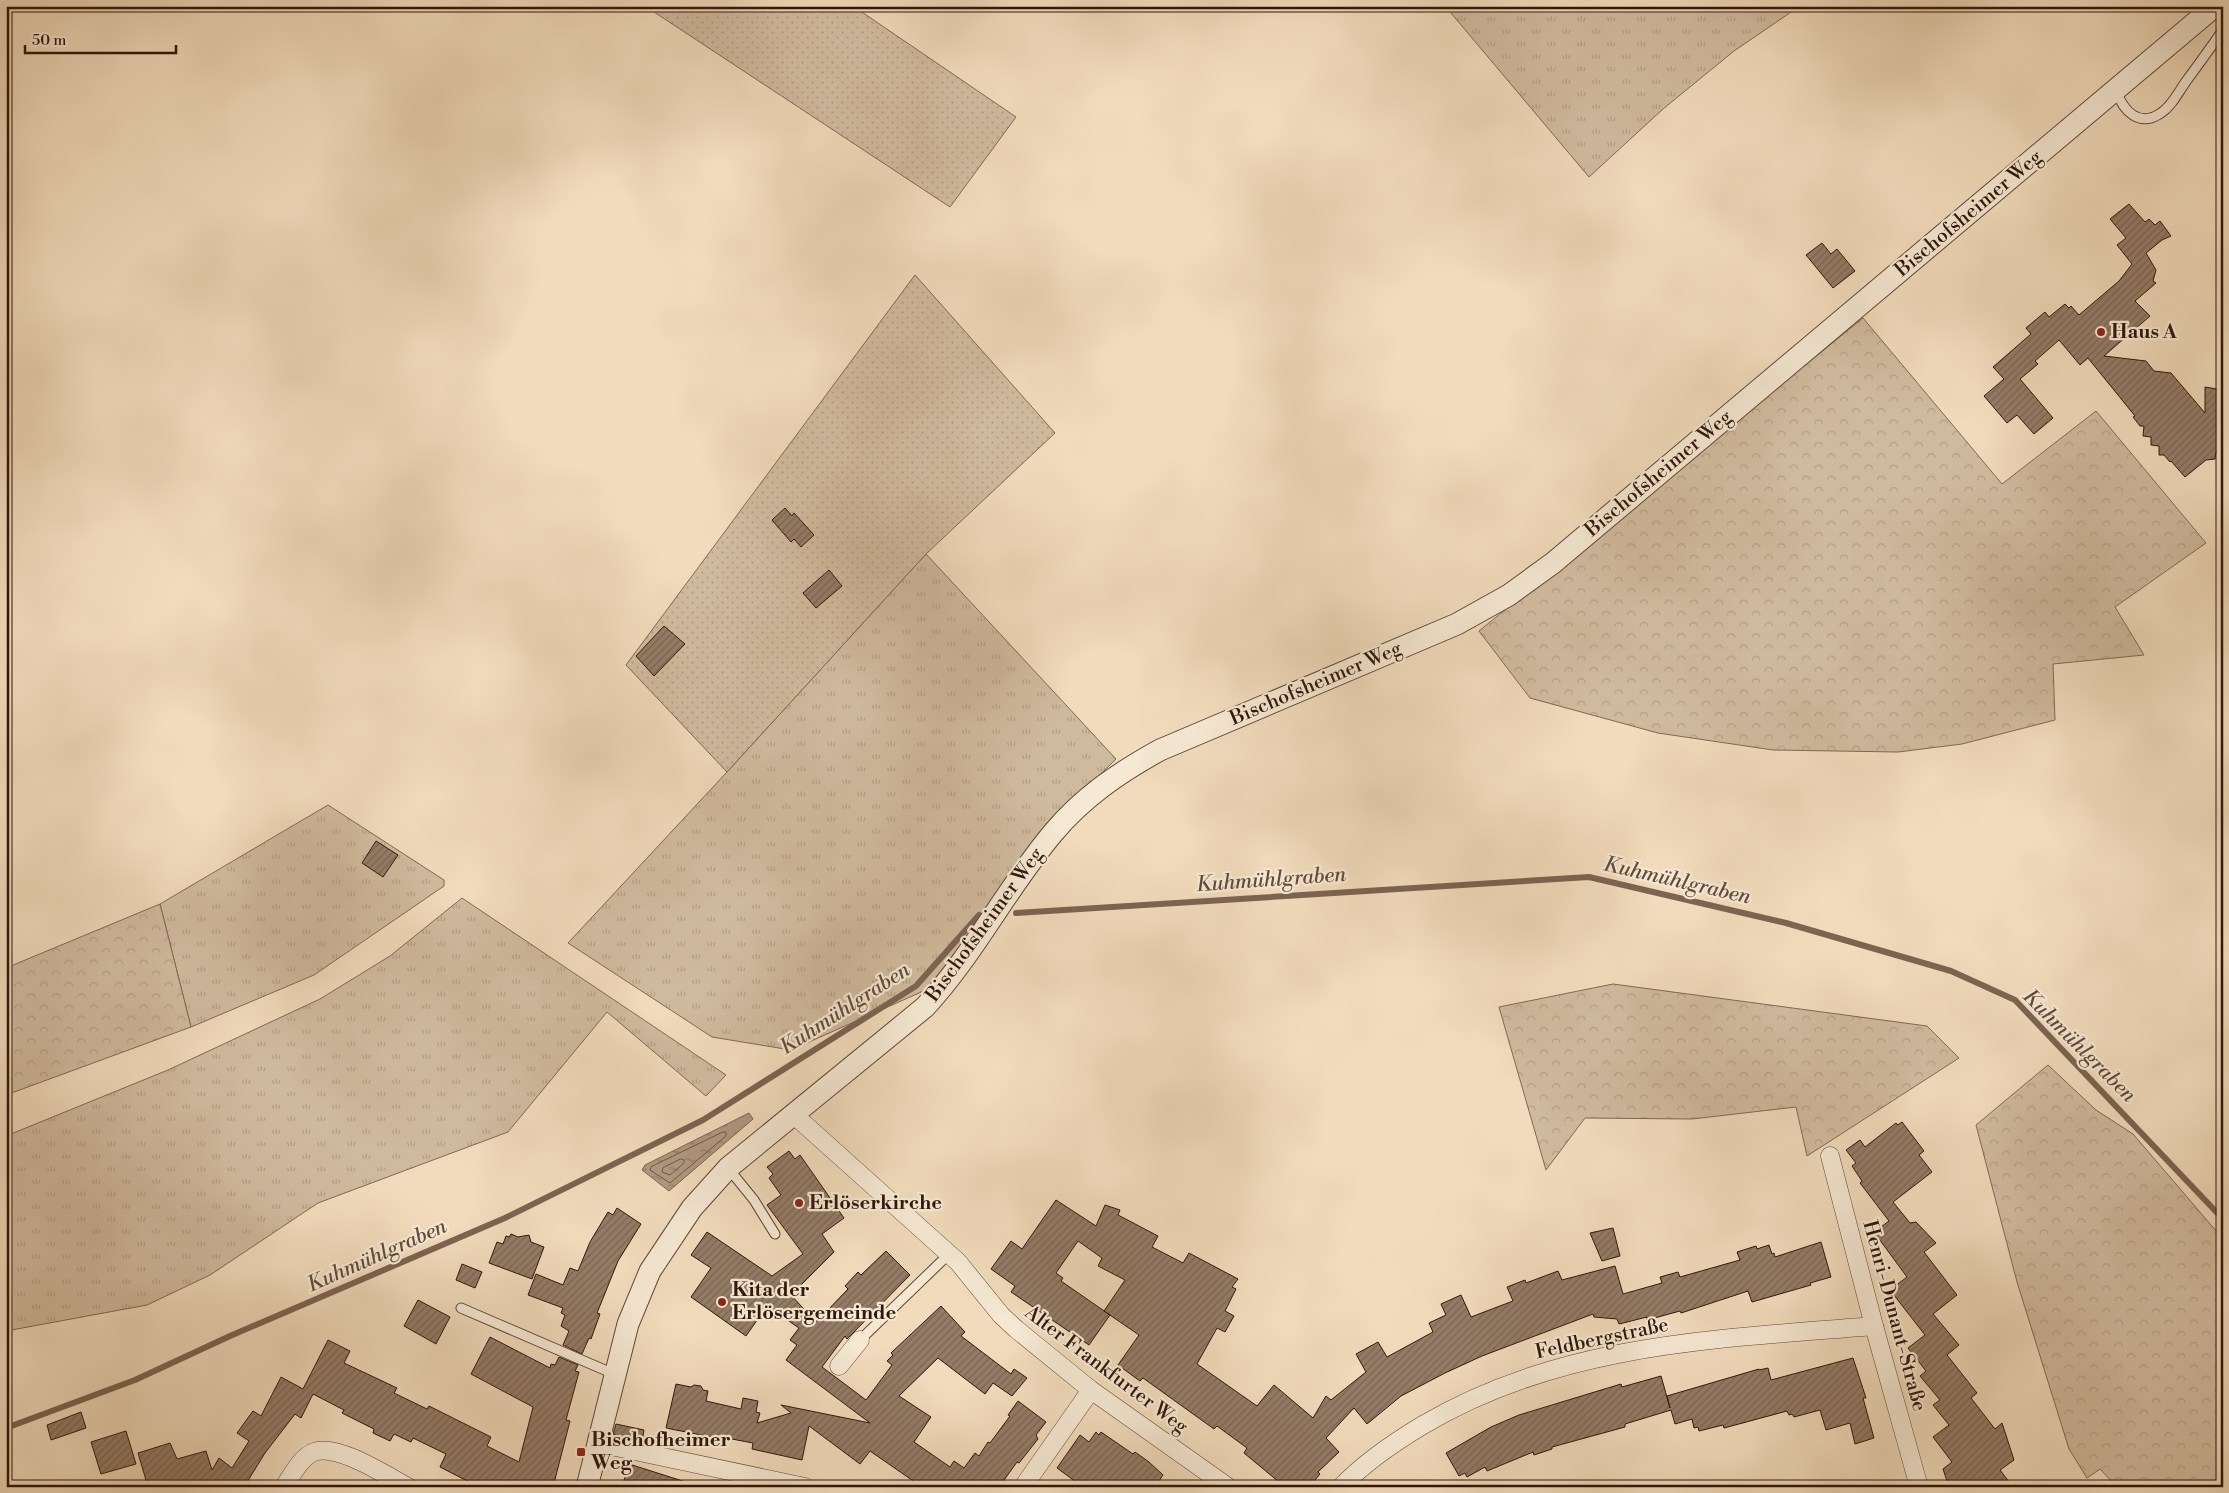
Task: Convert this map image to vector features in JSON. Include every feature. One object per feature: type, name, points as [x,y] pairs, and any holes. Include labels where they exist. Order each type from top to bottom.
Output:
[{"type":"street","name":"Bischofsheimer Weg","points":[[587,1487],[628,1324],[650,1271],[692,1208],[728,1168],[925,1008],[951,978],[1022,874],[1054,832],[1082,803],[1116,775],[1160,750],[1458,624],[1509,595],[1561,556],[2215,6]]},
{"type":"street","name":"Alter Frankfurter Weg","points":[[793,1114],[949,1254],[966,1271],[1008,1322],[1091,1390],[1228,1487]]},
{"type":"street","name":"Henri-Dunant-Straße","points":[[1830,1156],[1874,1326],[1919,1487]]},
{"type":"street","name":"Feldbergstraße","points":[[1341,1487],[1384,1450],[1436,1417],[1495,1390],[1553,1369],[1646,1347],[1702,1340],[1874,1326]]},
{"type":"street","points":[[839,1366],[860,1340]]},
{"type":"street","points":[[1022,1487],[1091,1390]]},
{"type":"street","points":[[597,1443],[805,1487]]},
{"type":"street","points":[[284,1487],[308,1456],[320,1450],[342,1454],[408,1487]]},
{"type":"lane","points":[[2116,90],[2120,102],[2140,120],[2145,120],[2162,113],[2223,30]]},
{"type":"lane","points":[[728,1168],[754,1200],[775,1234]]},
{"type":"lane","points":[[860,1340],[949,1254]]},
{"type":"lane","points":[[461,1308],[614,1374]]},
{"type":"green space","points":[[645,6],[853,6],[1016,117],[950,207]]},
{"type":"green space","points":[[1457,6],[1800,6],[1734,51],[1663,109],[1589,177],[1451,13]]},
{"type":"green space","points":[[915,275],[1055,433],[926,554],[727,772],[626,665]]},
{"type":"green space","points":[[1863,318],[2002,484],[2096,411],[2206,543],[2115,607],[2144,655],[2053,664],[2055,720],[1962,744],[1898,752],[1773,750],[1658,733],[1530,698],[1479,631]]},
{"type":"green space","points":[[926,554],[1116,759],[1066,808],[937,985],[791,1050],[712,1037],[568,943],[727,772]]},
{"type":"green space","points":[[328,805],[444,880],[444,886],[314,975],[191,1027],[160,904]]},
{"type":"green space","points":[[462,898],[726,1075],[706,1096],[607,1012],[508,1132],[318,1203],[210,1275],[147,1305],[6,1331],[6,1136],[168,1070],[320,999],[390,956]]},
{"type":"green space","points":[[160,904],[191,1027],[6,1095],[6,968]]},
{"type":"green space","points":[[1613,984],[1927,1026],[1959,1058],[1807,1156],[1796,1107],[1692,1119],[1585,1118],[1546,1170],[1499,1007]]},
{"type":"green space","points":[[2048,1065],[2096,1110],[2133,1134],[2223,1239],[2223,1487],[2117,1487],[2100,1469],[2087,1478],[2069,1449],[2017,1282],[1976,1125]]},
{"type":"water","points":[[749,1113],[753,1119],[669,1191],[642,1170],[645,1165]]},
{"type":"building","points":[[2129,204],[2145,222],[2149,219],[2155,225],[2160,221],[2171,236],[2162,240],[2146,253],[2156,270],[2153,281],[2156,283],[2135,301],[2150,316],[2104,356],[2146,361],[2154,371],[2171,373],[2205,413],[2205,387],[2223,390],[2223,451],[2216,452],[2215,459],[2206,460],[2185,477],[2164,455],[2159,455],[2159,446],[2151,445],[2151,437],[2143,436],[2144,426],[2140,426],[2133,417],[2135,416],[2088,358],[2080,365],[2059,340],[2035,361],[2038,364],[2020,379],[2053,418],[2034,434],[2017,415],[2007,423],[1984,396],[2004,379],[1993,367],[2031,334],[2026,328],[2045,312],[2049,317],[2065,304],[2069,308],[2071,306],[2079,315],[2119,281],[2132,264],[2117,245],[2126,238],[2110,219]]},
{"type":"building","points":[[1822,243],[1831,254],[1837,249],[1855,271],[1833,288],[1806,255]]},
{"type":"building","points":[[785,508],[792,516],[794,513],[814,535],[801,547],[794,539],[791,542],[772,520]]},
{"type":"building","points":[[829,570],[842,586],[816,608],[803,593]]},
{"type":"building","points":[[664,626],[685,644],[654,676],[636,656]]},
{"type":"building","points":[[376,841],[398,855],[383,877],[362,863]]},
{"type":"building","points":[[1902,1122],[1924,1151],[1919,1155],[1932,1172],[1893,1202],[1910,1223],[1916,1222],[1936,1243],[1924,1252],[1957,1295],[1933,1314],[1959,1345],[1947,1355],[1977,1393],[1971,1398],[1995,1429],[2002,1423],[2014,1460],[2000,1470],[2013,1487],[1949,1487],[1943,1469],[1952,1462],[1933,1437],[1949,1425],[1933,1405],[1940,1400],[1920,1376],[1926,1371],[1908,1348],[1925,1335],[1890,1290],[1907,1277],[1874,1232],[1889,1221],[1860,1183],[1862,1181],[1852,1166],[1856,1163],[1846,1150],[1860,1140],[1865,1147],[1896,1123],[1898,1125]]},
{"type":"building","points":[[789,1151],[795,1159],[800,1155],[844,1218],[822,1234],[834,1252],[791,1295],[812,1318],[820,1311],[824,1314],[848,1289],[845,1286],[858,1272],[861,1275],[886,1251],[910,1275],[847,1339],[845,1336],[822,1367],[866,1400],[892,1365],[887,1361],[893,1355],[891,1353],[941,1306],[965,1332],[961,1336],[1011,1374],[1014,1369],[1027,1378],[1012,1396],[993,1383],[985,1394],[938,1358],[899,1396],[931,1417],[914,1442],[950,1467],[954,1461],[964,1468],[975,1453],[979,1456],[1010,1416],[1008,1415],[1018,1401],[1046,1422],[1036,1435],[1038,1439],[1019,1463],[1017,1462],[999,1487],[922,1487],[870,1451],[860,1464],[809,1426],[802,1460],[752,1449],[753,1443],[666,1428],[676,1384],[691,1387],[694,1385],[701,1386],[703,1390],[708,1391],[706,1401],[741,1409],[743,1398],[758,1401],[756,1412],[760,1413],[757,1423],[791,1413],[781,1405],[870,1423],[786,1360],[797,1345],[790,1340],[799,1328],[767,1306],[746,1336],[691,1297],[711,1268],[691,1255],[707,1232],[772,1276],[803,1254],[767,1205],[781,1195],[769,1178],[773,1174],[767,1167]]},
{"type":"building","points":[[1056,1200],[1096,1226],[1105,1205],[1120,1210],[1118,1215],[1158,1236],[1152,1247],[1183,1263],[1189,1253],[1238,1279],[1232,1287],[1236,1289],[1225,1311],[1234,1316],[1225,1332],[1217,1328],[1197,1364],[1257,1406],[1274,1385],[1313,1418],[1326,1396],[1331,1400],[1366,1372],[1356,1354],[1378,1342],[1387,1357],[1433,1332],[1429,1323],[1446,1315],[1441,1304],[1461,1295],[1471,1317],[1513,1301],[1507,1287],[1525,1280],[1526,1283],[1558,1271],[1562,1280],[1615,1266],[1623,1294],[1662,1283],[1660,1277],[1678,1272],[1680,1277],[1740,1260],[1737,1252],[1756,1246],[1757,1249],[1769,1245],[1775,1257],[1821,1242],[1831,1277],[1810,1283],[1811,1285],[1752,1302],[1748,1291],[1681,1313],[1680,1311],[1647,1320],[1647,1317],[1619,1324],[1617,1319],[1594,1317],[1593,1314],[1482,1356],[1401,1396],[1367,1424],[1354,1408],[1326,1438],[1339,1452],[1318,1472],[1320,1474],[1309,1487],[1285,1487],[1244,1453],[1247,1448],[1217,1426],[1214,1429],[1143,1378],[1140,1381],[1118,1365],[1139,1335],[1110,1315],[1089,1345],[1011,1292],[1015,1286],[991,1269],[1011,1241],[1022,1249]],"holes":[[[1078,1241],[1102,1258],[1098,1266],[1125,1280],[1104,1311],[1061,1281],[1063,1278],[1056,1273]]]},
{"type":"building","points":[[617,1208],[641,1224],[618,1261],[597,1313],[600,1314],[591,1339],[589,1338],[582,1354],[563,1345],[569,1331],[561,1326],[565,1315],[561,1313],[563,1308],[528,1295],[536,1274],[563,1285],[570,1268],[578,1271],[590,1242],[608,1212],[613,1215]]},
{"type":"building","points":[[1613,1228],[1620,1256],[1602,1261],[1590,1233]]},
{"type":"building","points":[[511,1234],[518,1237],[529,1235],[531,1242],[544,1247],[532,1279],[489,1263],[497,1242],[503,1244],[506,1236],[509,1237]]},
{"type":"building","points":[[462,1264],[482,1272],[475,1288],[456,1280]]},
{"type":"building","points":[[418,1300],[450,1317],[436,1344],[404,1326]]},
{"type":"building","points":[[490,1337],[550,1368],[551,1364],[555,1365],[559,1357],[578,1365],[575,1371],[579,1372],[566,1420],[570,1421],[553,1487],[479,1487],[440,1467],[446,1454],[413,1438],[411,1442],[394,1434],[390,1441],[373,1433],[374,1429],[342,1413],[344,1410],[313,1394],[301,1418],[295,1414],[265,1453],[244,1487],[148,1487],[138,1453],[170,1443],[177,1459],[206,1451],[212,1470],[219,1458],[232,1468],[249,1441],[237,1433],[253,1411],[261,1416],[281,1377],[303,1389],[328,1340],[350,1351],[344,1363],[397,1388],[394,1393],[427,1409],[429,1406],[491,1437],[487,1446],[519,1462],[533,1407],[471,1374]]},
{"type":"building","points":[[1853,1358],[1866,1398],[1863,1398],[1874,1438],[1855,1444],[1850,1423],[1826,1430],[1820,1410],[1794,1417],[1792,1414],[1789,1415],[1787,1411],[1724,1428],[1723,1425],[1699,1431],[1698,1427],[1694,1428],[1692,1419],[1675,1424],[1671,1410],[1625,1424],[1625,1427],[1552,1447],[1552,1449],[1534,1455],[1533,1452],[1487,1471],[1485,1467],[1467,1477],[1465,1473],[1459,1476],[1446,1453],[1491,1427],[1519,1415],[1621,1384],[1622,1387],[1661,1376],[1670,1408],[1667,1396],[1759,1369],[1768,1368],[1771,1380]]},
{"type":"building","points":[[81,1412],[86,1428],[51,1440],[47,1425]]},
{"type":"building","points":[[616,1424],[644,1430],[642,1442],[613,1434]]},
{"type":"building","points":[[126,1431],[136,1464],[101,1474],[91,1442]]},
{"type":"building","points":[[1096,1432],[1099,1435],[1101,1432],[1133,1454],[1135,1452],[1163,1475],[1155,1487],[1083,1487],[1057,1468],[1080,1435],[1089,1442]]},
{"type":"building","points":[[629,1464],[689,1483],[688,1487],[622,1487]]},
{"type":"waterway","name":"Kuhmühlgraben","points":[[1016,913],[1589,877],[1786,923],[1951,971],[2015,1000],[2223,1219]]},
{"type":"waterway","name":"Kuhmühlgraben","points":[[6,1428],[135,1380],[230,1336],[505,1218],[703,1120],[916,986],[979,915]]},
{"type":"place","name":"Haus A","points":[[2101,332]]},
{"type":"place","name":"Erlöserkirche","points":[[799,1203]]},
{"type":"place","name":"Kita der Erlösergemeinde","points":[[722,1302]]},
{"type":"place","name":"Bischofheimer Weg","points":[[581,1452]]}]
